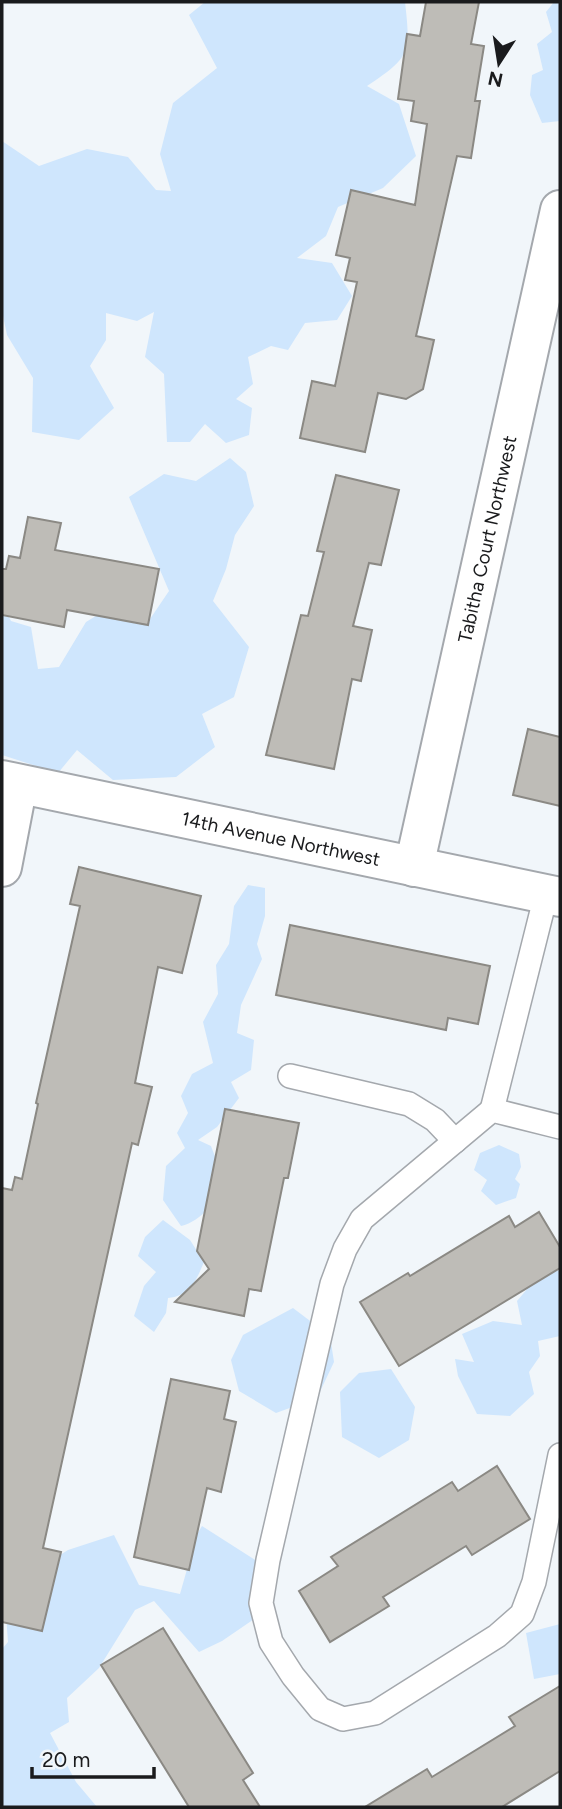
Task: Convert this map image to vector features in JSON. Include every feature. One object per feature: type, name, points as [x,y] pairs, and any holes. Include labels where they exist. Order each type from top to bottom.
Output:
[{"type":"street","name":"Tabitha Court Northwest","points":[[414,867],[560,209]]},
{"type":"street","name":"14th Avenue Northwest","points":[[10,782],[553,896]]},
{"type":"street","points":[[2,867],[10,782]]},
{"type":"lane","points":[[553,896],[492,1110],[362,1219],[345,1249],[332,1284],[268,1560],[261,1602],[271,1642],[293,1676],[320,1709],[343,1718],[375,1713],[497,1636],[522,1614],[534,1581],[560,1455]]},
{"type":"lane","points":[[290,1076],[409,1104],[435,1121],[455,1141]]},
{"type":"lane","points":[[492,1110],[560,1127]]},
{"type":"shaded area","points":[[205,2],[405,2],[408,33],[404,53],[392,68],[367,86],[399,104],[416,156],[383,188],[338,207],[326,236],[297,258],[332,263],[352,296],[337,320],[305,323],[288,350],[271,346],[248,357],[253,384],[236,399],[252,408],[249,435],[226,443],[205,424],[190,442],[167,442],[164,374],[145,357],[154,312],[137,321],[106,313],[106,340],[90,366],[114,408],[79,440],[32,432],[33,378],[7,335],[2,311],[2,141],[39,166],[87,149],[128,157],[156,190],[171,191],[160,154],[173,103],[217,68],[189,15]]},
{"type":"shaded area","points":[[554,2],[560,2],[560,121],[542,123],[530,95],[532,75],[543,70],[537,44],[552,32],[546,12]]},
{"type":"shaded area","points":[[230,458],[246,472],[254,506],[235,535],[226,569],[213,601],[249,647],[234,697],[202,714],[215,747],[176,777],[113,780],[77,750],[58,773],[2,755],[2,603],[11,621],[31,627],[38,669],[59,667],[86,622],[109,608],[148,622],[169,591],[129,497],[164,474],[196,481]]},
{"type":"shaded area","points":[[248,885],[265,888],[265,916],[257,944],[262,959],[241,1005],[237,1033],[254,1040],[251,1070],[231,1082],[239,1098],[217,1127],[198,1140],[211,1146],[219,1170],[219,1186],[208,1208],[196,1219],[181,1226],[163,1200],[166,1166],[185,1148],[177,1133],[188,1113],[181,1096],[192,1074],[213,1063],[203,1022],[218,994],[216,965],[229,944],[234,906]]},
{"type":"shaded area","points":[[499,1145],[519,1154],[521,1167],[515,1179],[520,1184],[516,1198],[496,1205],[481,1191],[487,1180],[474,1170],[480,1153]]},
{"type":"shaded area","points":[[163,1220],[190,1240],[204,1262],[187,1291],[168,1298],[166,1313],[154,1332],[134,1316],[144,1286],[156,1272],[138,1256],[145,1237]]},
{"type":"shaded area","points":[[545,1268],[560,1271],[560,1336],[538,1341],[540,1356],[529,1372],[534,1394],[510,1416],[477,1414],[458,1376],[455,1359],[474,1362],[462,1334],[493,1321],[522,1325],[517,1301]]},
{"type":"shaded area","points":[[293,1308],[330,1336],[334,1362],[317,1398],[276,1413],[239,1391],[231,1360],[243,1335]]},
{"type":"shaded area","points":[[391,1369],[415,1407],[409,1440],[379,1458],[342,1437],[340,1392],[359,1373]]},
{"type":"shaded area","points":[[202,1526],[266,1567],[266,1611],[222,1641],[199,1652],[154,1601],[135,1610],[99,1668],[67,1698],[69,1722],[50,1733],[76,1782],[97,1807],[2,1807],[2,1649],[8,1642],[6,1615],[35,1571],[68,1550],[114,1535],[139,1585],[180,1594],[197,1534]]},
{"type":"shaded area","points":[[560,1624],[560,1674],[534,1679],[526,1633]]},
{"type":"building","points":[[426,2],[479,2],[471,44],[484,46],[475,101],[480,101],[471,158],[457,156],[416,336],[434,340],[423,389],[406,399],[378,393],[365,452],[300,438],[312,381],[335,386],[357,282],[345,280],[350,258],[336,255],[351,190],[415,205],[427,124],[411,121],[414,101],[398,99],[407,34],[420,36]]},
{"type":"building","points":[[336,475],[399,490],[381,565],[369,563],[353,626],[372,630],[361,681],[352,679],[334,769],[266,755],[301,615],[308,616],[324,552],[317,551]]},
{"type":"building","points":[[28,517],[61,523],[55,550],[159,569],[148,625],[67,610],[64,627],[2,615],[2,569],[6,569],[9,556],[20,558]]},
{"type":"building","points":[[528,729],[560,737],[560,806],[513,795]]},
{"type":"building","points":[[79,867],[201,896],[182,973],[158,967],[135,1083],[152,1087],[138,1145],[132,1143],[43,1548],[61,1552],[42,1631],[2,1622],[2,1188],[12,1190],[15,1177],[22,1179],[80,906],[70,904]]},
{"type":"building","points":[[290,925],[490,966],[478,1024],[448,1018],[446,1030],[276,995]]},
{"type":"building","points":[[225,1109],[299,1123],[288,1178],[284,1178],[261,1291],[249,1289],[244,1316],[175,1302],[209,1269],[197,1251]]},
{"type":"building","points":[[539,1212],[560,1247],[560,1268],[399,1366],[360,1302],[408,1273],[410,1276],[509,1216],[515,1227]]},
{"type":"building","points":[[171,1379],[230,1391],[224,1419],[236,1422],[221,1492],[207,1488],[189,1570],[134,1557]]},
{"type":"building","points":[[497,1466],[530,1519],[472,1555],[466,1546],[383,1597],[389,1606],[330,1642],[299,1591],[338,1566],[331,1557],[452,1482],[458,1491]]},
{"type":"building","points":[[163,1628],[253,1773],[243,1780],[260,1807],[189,1807],[101,1665]]},
{"type":"building","points":[[560,1686],[560,1771],[502,1807],[365,1807],[427,1769],[432,1777],[515,1726],[509,1717]]}]
